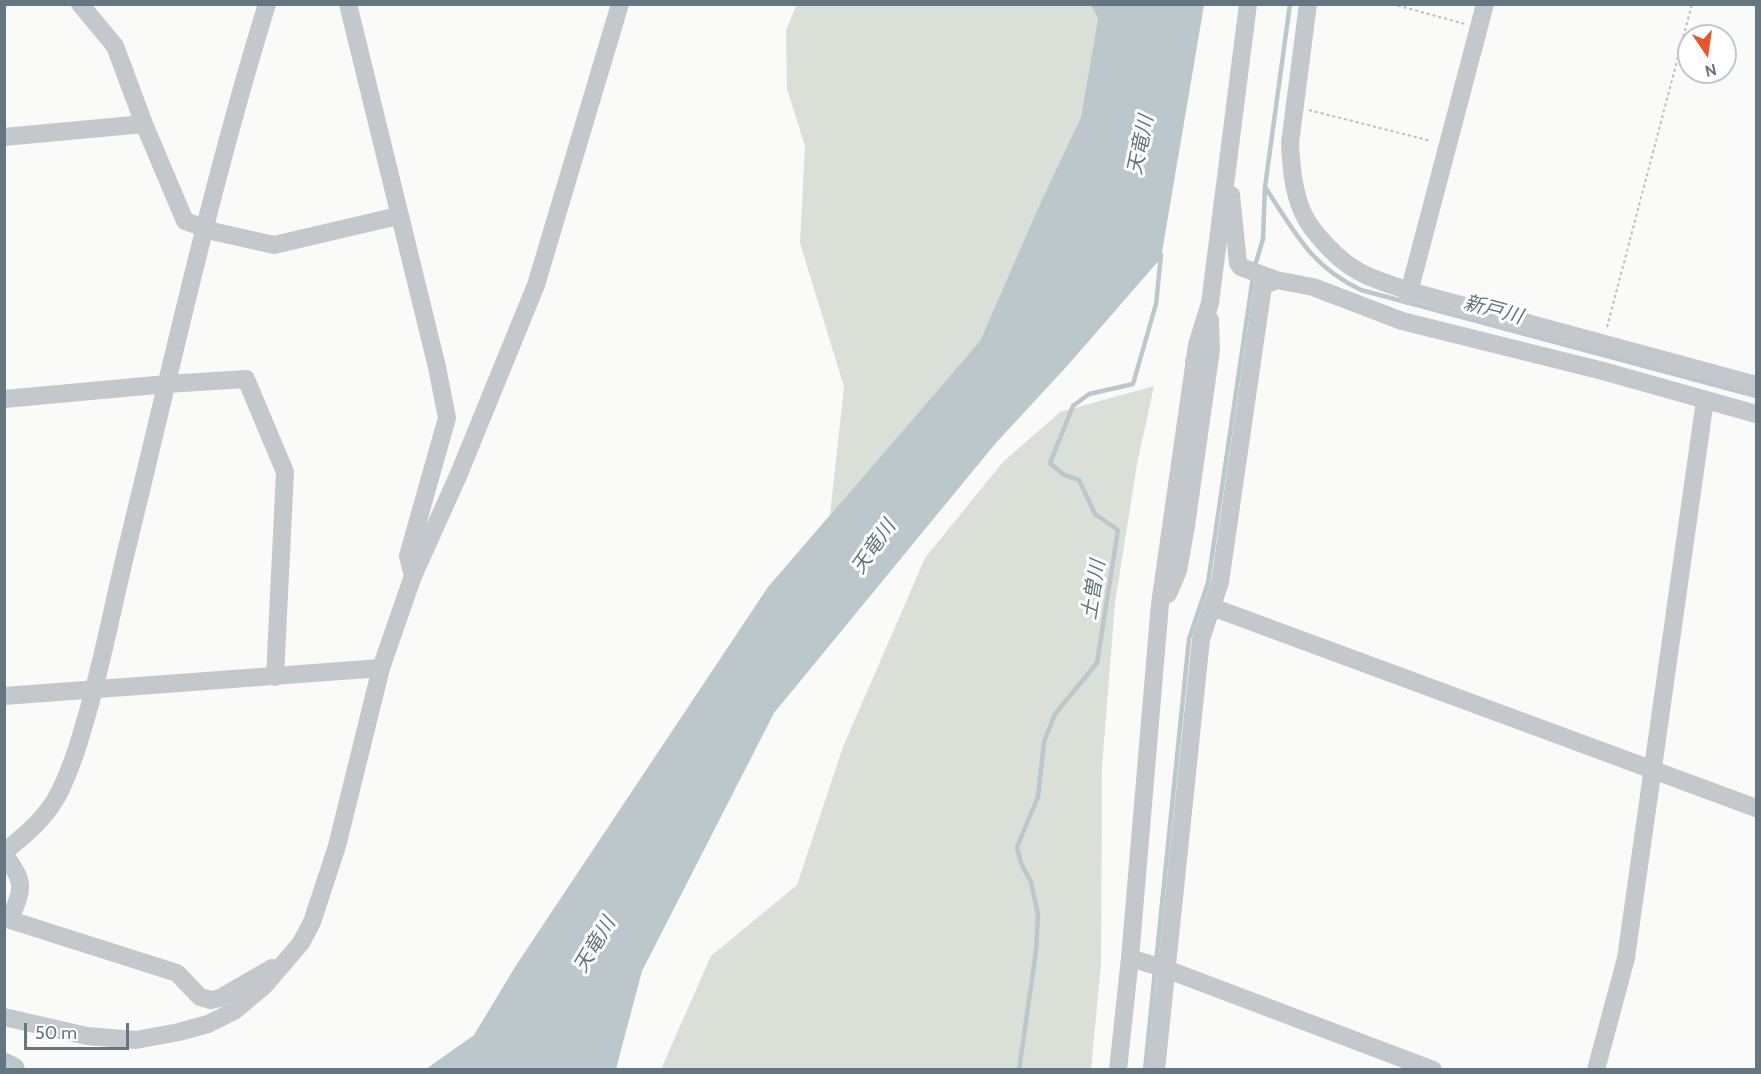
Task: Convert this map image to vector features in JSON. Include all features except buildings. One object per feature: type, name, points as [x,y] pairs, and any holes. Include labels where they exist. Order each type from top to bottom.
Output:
[{"type":"street","points":[[81,4],[115,46],[144,124],[185,221],[203,228],[274,246],[398,216]]},
{"type":"street","points":[[267,4],[245,74],[203,228],[95,690],[71,767],[60,791],[45,814],[24,837],[4,853],[16,869],[21,891],[7,919],[177,973],[200,997],[211,1000],[220,999],[287,960]]},
{"type":"street","points":[[348,4],[398,216],[437,367],[447,418],[408,556],[413,576]]},
{"type":"street","points":[[4,1017],[87,1036],[136,1040],[179,1032],[208,1024],[234,1011],[265,985],[301,943],[312,922],[337,846],[381,668],[413,576],[458,476],[536,285],[620,4]]},
{"type":"street","points":[[1160,612],[1178,571],[1186,526],[1211,350],[1210,303],[1248,4]]},
{"type":"street","points":[[1308,4],[1290,159],[1302,212],[1333,252],[1358,272],[1409,294],[1756,385]]},
{"type":"street","points":[[1409,294],[1485,4]]},
{"type":"street","points":[[4,137],[144,124]]},
{"type":"street","points":[[1225,186],[1231,194],[1238,263],[1260,274],[1313,287],[1402,321],[1604,370],[1756,414]]},
{"type":"street","points":[[1156,1070],[1160,967],[1201,639],[1220,582],[1263,286],[1260,274]]},
{"type":"street","points":[[1118,1070],[1160,612],[1194,361],[1210,303]]},
{"type":"street","points":[[1194,361],[1207,378]]},
{"type":"street","points":[[4,399],[167,384],[246,380],[285,472],[275,676]]},
{"type":"street","points":[[1596,1070],[1626,958],[1705,400]]},
{"type":"street","points":[[1212,607],[1756,808]]},
{"type":"street","points":[[4,696],[381,668]]},
{"type":"street","points":[[1130,958],[1160,967],[1433,1070]]},
{"type":"path","points":[[1392,4],[1479,28]]},
{"type":"path","points":[[1602,344],[1692,4]]},
{"type":"path","points":[[1296,104],[1316,113],[1448,145]]},
{"type":"shaded area","points":[[797,4],[1091,4],[1098,18],[1081,117],[980,341],[830,515],[844,387],[800,243],[805,146],[787,89],[786,30]]},
{"type":"shaded area","points":[[1154,386],[1137,464],[1115,603],[1102,766],[1101,964],[1091,1069],[661,1069],[711,956],[797,885],[843,747],[925,558],[1003,462],[1060,412]]},
{"type":"water","name":"天竜川","points":[[1091,5],[1204,5],[1161,258],[1068,365],[995,444],[774,713],[642,971],[616,1069],[426,1069],[474,1035],[515,967],[768,587],[980,341],[1081,117],[1098,18]]},
{"type":"waterway","points":[[1254,269],[1263,239],[1265,187],[1290,4]]},
{"type":"waterway","name":"新戸川","points":[[1265,187],[1295,233],[1316,259],[1343,281],[1361,290],[1756,396]]},
{"type":"waterway","name":"土曽川","points":[[1019,1070],[1036,951],[1038,915],[1031,882],[1021,863],[1017,847],[1038,797],[1044,742],[1055,714],[1097,663],[1118,530],[1095,514],[1079,480],[1064,475],[1050,463],[1073,406],[1089,394],[1133,384],[1156,304],[1161,255]]},
{"type":"waterway","points":[[1156,963],[1189,639],[1208,583],[1253,277]]},
{"type":"waterway","points":[[1145,1070],[1155,971]]},
{"type":"waterway","points":[[4,1066],[12,1070]]}]
